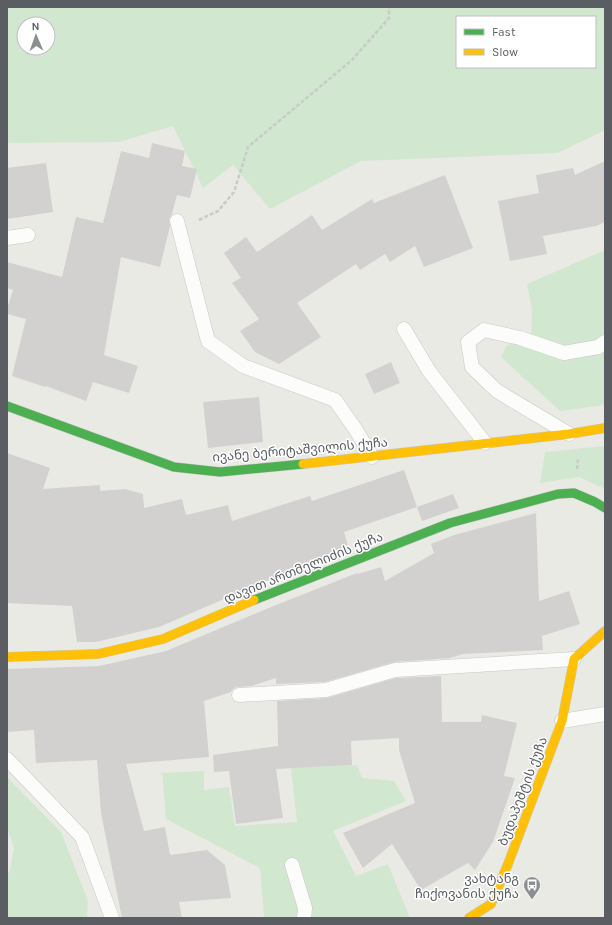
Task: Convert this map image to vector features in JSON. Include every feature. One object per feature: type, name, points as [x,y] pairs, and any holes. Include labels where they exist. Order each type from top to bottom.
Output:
[{"type":"main road","name":"ივანე ბერიტაშვილის ქუჩა","points":[[7,406],[174,467],[220,472],[372,457],[569,434],[605,428]]},
{"type":"main road","name":"დავით ართმელიძის ქუჩა","points":[[7,657],[98,654],[163,639],[271,593],[450,523],[558,494],[574,493],[605,508]]},
{"type":"main road","points":[[574,659],[605,631]]},
{"type":"main road","name":"ბუდაპეშტის ქუჩა","points":[[469,918],[491,904],[508,864],[562,721],[574,659]]},
{"type":"lane","points":[[177,221],[208,341],[243,366],[335,400],[356,430],[372,457]]},
{"type":"lane","points":[[7,238],[28,236]]},
{"type":"lane","points":[[404,329],[429,371],[485,443]]},
{"type":"lane","points":[[569,434],[497,391],[472,367],[468,342],[484,330],[520,338],[564,353],[598,347],[605,342]]},
{"type":"lane","points":[[239,695],[326,690],[395,670],[574,659]]},
{"type":"lane","points":[[562,721],[605,714]]},
{"type":"lane","points":[[7,759],[82,837],[112,918]]},
{"type":"lane","points":[[292,865],[305,908],[304,918]]},
{"type":"path","points":[[177,221],[197,221],[218,211],[234,192],[248,147],[352,60],[389,18],[389,7]]},
{"type":"path","points":[[576,474],[579,452]]},
{"type":"green space","points":[[7,7],[605,7],[605,130],[558,153],[361,161],[270,209],[233,165],[203,188],[173,126],[119,142],[7,143]]},
{"type":"green space","points":[[605,250],[605,405],[560,411],[501,357],[507,345],[531,340],[532,310],[527,284]]},
{"type":"green space","points":[[605,446],[605,489],[579,477],[540,483],[545,452]]},
{"type":"green space","points":[[357,765],[362,778],[394,781],[406,801],[333,831],[356,876],[388,864],[410,918],[264,918],[260,868],[166,819],[162,773],[204,771],[204,790],[229,787],[235,826],[297,822],[291,768]]},
{"type":"green space","points":[[7,777],[61,832],[88,901],[87,918],[7,918],[7,876],[10,870],[14,848],[7,828]]},
{"type":"building","points":[[152,143],[185,151],[182,166],[197,169],[190,198],[177,195],[172,214],[169,219],[170,226],[160,267],[121,257],[104,355],[138,366],[129,393],[93,382],[86,401],[46,386],[45,387],[12,376],[26,319],[7,314],[7,309],[13,290],[7,288],[7,262],[62,277],[76,217],[103,223],[121,151],[149,158]]},
{"type":"building","points":[[605,161],[605,222],[596,226],[543,236],[547,254],[510,261],[498,201],[539,193],[536,175],[573,168],[575,175]]},
{"type":"building","points":[[46,163],[53,212],[7,219],[7,168]]},
{"type":"building","points":[[445,175],[473,248],[424,267],[415,246],[390,262],[385,254],[360,270],[356,264],[297,303],[321,337],[279,364],[255,352],[240,331],[259,319],[232,283],[241,278],[224,253],[246,237],[257,252],[312,215],[322,230],[372,199],[374,203]]},
{"type":"building","points":[[391,362],[400,383],[374,394],[365,374]]},
{"type":"building","points":[[259,397],[263,442],[208,448],[203,402]]},
{"type":"building","points":[[7,453],[50,468],[43,489],[100,485],[100,491],[125,489],[143,494],[144,508],[182,499],[186,515],[228,505],[232,521],[310,496],[312,501],[404,470],[417,507],[344,532],[349,549],[266,581],[159,627],[96,642],[77,642],[72,606],[7,603]]},
{"type":"building","points":[[453,494],[459,508],[422,521],[417,507]]},
{"type":"building","points":[[536,513],[539,601],[569,591],[580,624],[542,636],[543,650],[463,654],[450,658],[394,662],[325,682],[276,684],[276,678],[252,686],[234,688],[231,692],[204,701],[209,757],[126,764],[144,831],[165,827],[170,855],[207,850],[225,865],[231,898],[179,902],[182,918],[122,918],[101,813],[97,760],[36,763],[34,730],[7,732],[7,669],[99,666],[166,651],[357,573],[358,574],[381,567],[385,581],[434,553],[431,544],[454,535]]},
{"type":"building","points":[[441,676],[442,722],[481,722],[482,715],[517,723],[504,776],[515,778],[493,842],[475,870],[468,863],[421,890],[392,844],[363,868],[343,833],[415,803],[399,750],[399,738],[351,741],[352,765],[276,769],[283,818],[236,824],[229,771],[214,772],[213,755],[278,746],[277,701],[327,698],[396,678]]},
{"type":"traffic: fast","points":[[7,406],[174,467],[220,472],[303,464]]},
{"type":"traffic: fast","points":[[254,600],[450,523],[558,494],[574,493],[605,508]]},
{"type":"traffic: slow","points":[[303,464],[569,434],[605,428]]},
{"type":"traffic: slow","points":[[7,657],[98,654],[163,639],[254,600]]},
{"type":"traffic: slow","points":[[469,918],[491,904],[508,864],[562,721],[574,659],[605,631]]},
{"type":"place","name":"ვახტანგ ჩიქოვანის ქუჩა","points":[[532,900]]}]
